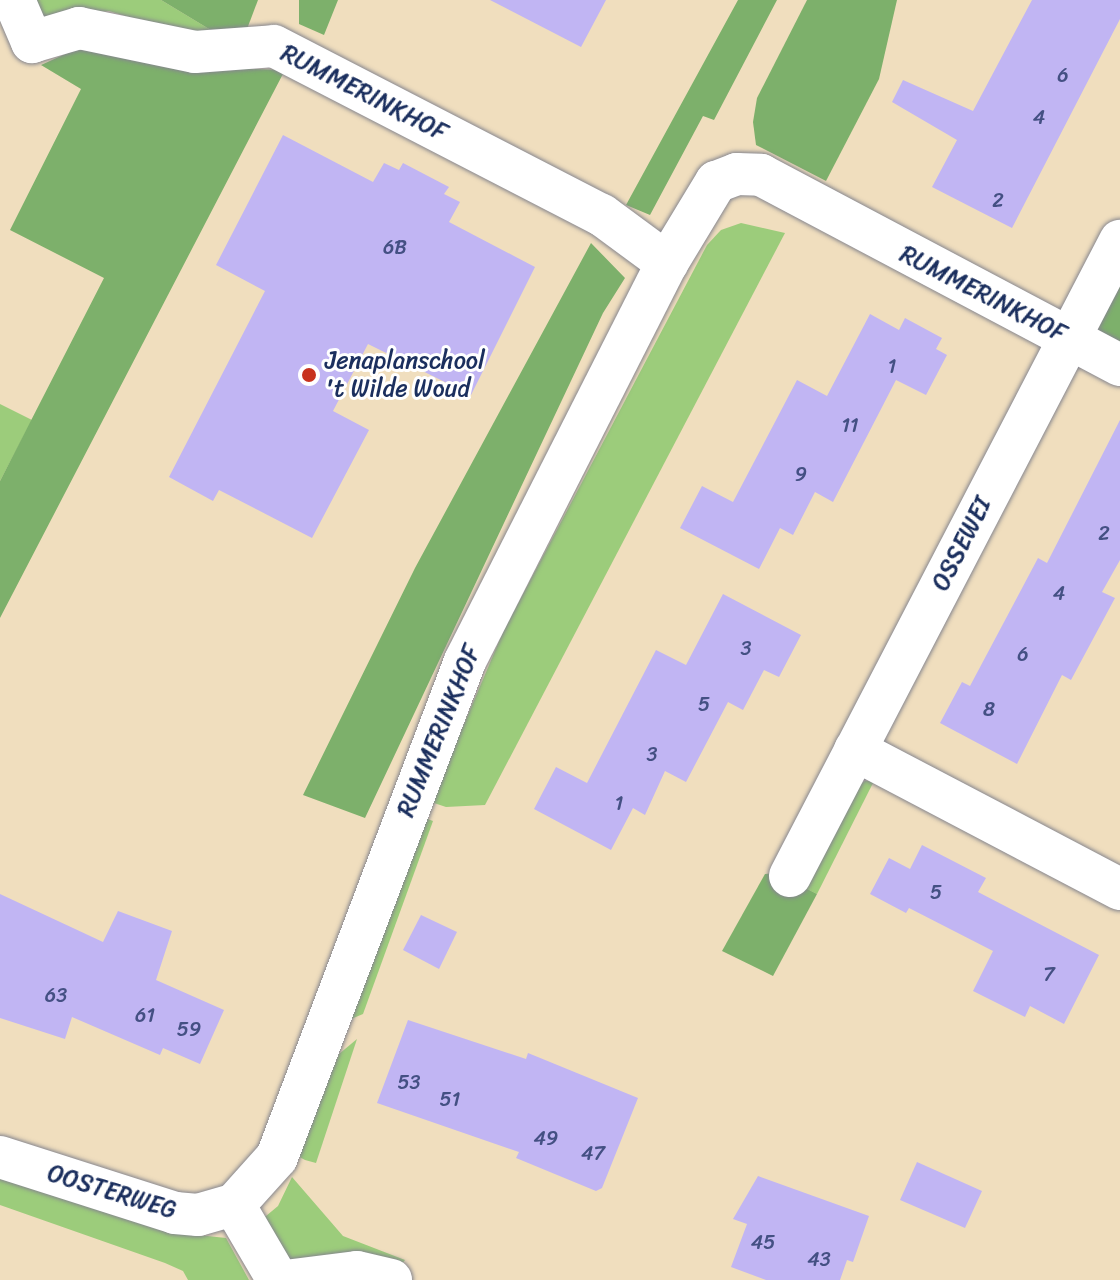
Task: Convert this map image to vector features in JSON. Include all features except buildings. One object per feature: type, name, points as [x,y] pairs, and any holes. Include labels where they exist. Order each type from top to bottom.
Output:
[{"type":"street","name":"RUMMERINKHOF","points":[[14,0],[32,42],[79,28],[195,52],[274,46],[602,215],[667,263]]},
{"type":"street","name":"RUMMERINKHOF","points":[[234,1205],[277,1157],[465,661],[667,263],[716,182],[737,174],[761,175],[1120,365]]},
{"type":"street","name":"OSSEWEI","points":[[790,876],[1120,241]]},
{"type":"street","points":[[855,750],[1120,889]]},
{"type":"street","name":"OOSTERWEG","points":[[0,1157],[175,1213],[198,1215],[234,1205]]},
{"type":"street","points":[[234,1205],[278,1280]]},
{"type":"street","points":[[293,1280],[357,1272],[391,1280]]},
{"type":"green space","points":[[28,0],[161,0],[219,35],[178,32],[109,11],[44,18]]},
{"type":"green space","points":[[161,0],[258,0],[247,29],[219,35]]},
{"type":"green space","points":[[299,0],[338,0],[324,35],[299,24]]},
{"type":"green space","points":[[738,0],[777,0],[714,120],[703,116],[650,215],[626,205]]},
{"type":"green space","points":[[807,0],[897,0],[879,79],[826,181],[756,145],[753,122],[757,98]]},
{"type":"green space","points":[[83,46],[180,67],[285,70],[0,618],[0,481],[104,278],[10,230],[81,89],[41,65]]},
{"type":"green space","points":[[741,223],[785,233],[485,805],[446,807],[431,802],[503,632],[707,245],[721,230]]},
{"type":"green space","points":[[591,243],[625,278],[603,313],[365,818],[303,795],[415,568]]},
{"type":"green space","points":[[1120,279],[1120,353],[1097,332]]},
{"type":"green space","points":[[0,404],[32,420],[0,481]]},
{"type":"green space","points":[[865,781],[874,781],[817,894],[801,886],[856,787]]},
{"type":"green space","points":[[422,817],[433,821],[363,1014],[351,1019]]},
{"type":"green space","points":[[776,873],[817,894],[773,976],[722,951],[765,874]]},
{"type":"green space","points":[[357,1039],[316,1163],[305,1160],[296,1155],[339,1054]]},
{"type":"green space","points":[[0,1174],[170,1232],[226,1238],[249,1280],[188,1280],[183,1271],[165,1263],[0,1205]]},
{"type":"green space","points":[[292,1177],[343,1236],[405,1260],[398,1269],[288,1273],[260,1221],[278,1206]]},
{"type":"place","name":"Jenaplanschool 't Wilde Woud","points":[[309,375]]}]
